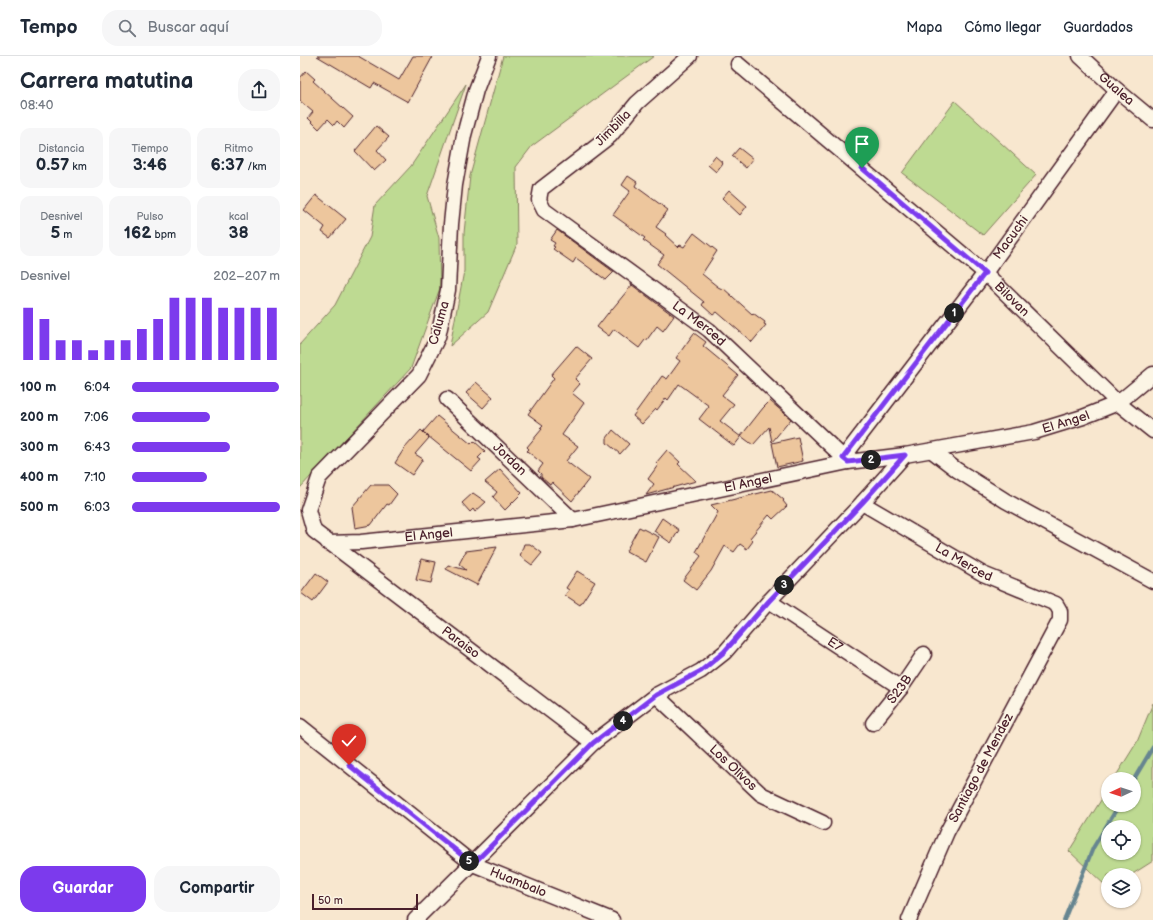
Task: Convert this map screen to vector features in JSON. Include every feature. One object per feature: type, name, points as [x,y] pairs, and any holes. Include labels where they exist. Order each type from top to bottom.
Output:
[{"type":"street","name":"Caluma","points":[[328,543],[314,531],[308,510],[319,478],[419,375],[438,337],[448,290],[451,224],[455,185],[464,135],[476,90],[488,56]]},
{"type":"street","name":"Jimbilla","points":[[539,200],[541,189],[610,136],[637,103],[690,56]]},
{"type":"street","name":"Gualea","points":[[1080,56],[1153,120]]},
{"type":"street","name":"Bilovan","points":[[738,64],[985,273],[1118,403],[1153,431]]},
{"type":"street","name":"Macuchi","points":[[846,460],[985,273],[1117,90]]},
{"type":"street","name":"La Merced","points":[[539,200],[544,210],[709,330],[846,460]]},
{"type":"street","name":"El Angel","points":[[328,543],[361,542],[573,520],[846,460],[932,451],[1034,432],[1083,417],[1118,403],[1153,374]]},
{"type":"street","name":"Jordan","points":[[447,399],[573,520]]},
{"type":"street","points":[[932,451],[957,470],[1006,501],[1153,581]]},
{"type":"street","points":[[415,920],[593,743],[656,695],[701,671],[724,652],[769,601],[862,503],[905,455]]},
{"type":"street","name":"La Merced","points":[[862,503],[983,574],[1056,604],[1060,611],[1060,620]]},
{"type":"street","name":"Paraiso","points":[[328,543],[593,743]]},
{"type":"street","name":"E7","points":[[769,601],[900,688]]},
{"type":"street","name":"Santiago de Mendez","points":[[909,920],[947,832],[1060,620]]},
{"type":"street","name":"S23B","points":[[873,723],[924,654]]},
{"type":"street","name":"Los Olivos","points":[[656,695],[761,794],[823,823]]},
{"type":"street","name":"Huambalo","points":[[300,726],[473,864],[612,920]]},
{"type":"green space","points":[[503,56],[654,56],[532,146],[516,167],[517,244],[488,312],[450,346],[464,271],[464,233],[470,176]]},
{"type":"green space","points":[[466,84],[427,196],[439,238],[440,288],[411,368],[300,488],[300,344],[335,305],[370,237],[375,205],[411,166]]},
{"type":"green space","points":[[955,101],[1036,175],[983,235],[902,173]]},
{"type":"green space","points":[[1153,703],[1153,861],[1141,869],[1101,868],[1101,881],[1069,851],[1101,800],[1101,812],[1141,812],[1141,772],[1118,772],[1137,742]]},
{"type":"building","points":[[317,56],[358,56],[399,80],[413,56],[433,56],[408,102],[374,83],[371,88]]},
{"type":"building","points":[[306,71],[315,79],[313,81],[353,117],[344,128],[337,121],[334,125],[328,119],[319,129],[308,118],[313,112],[300,101],[300,78]]},
{"type":"building","points":[[376,126],[389,137],[377,150],[386,160],[374,171],[355,151]]},
{"type":"building","points":[[739,148],[753,159],[746,168],[732,156]]},
{"type":"building","points":[[715,156],[723,163],[716,172],[708,165]]},
{"type":"building","points":[[628,176],[637,182],[635,186],[668,210],[656,227],[666,234],[665,235],[678,247],[680,245],[684,247],[694,233],[717,251],[702,274],[718,287],[723,288],[752,314],[753,313],[765,322],[764,324],[766,325],[752,342],[717,312],[713,315],[702,305],[704,302],[657,264],[664,255],[643,240],[645,238],[613,215],[630,191],[622,185]]},
{"type":"building","points":[[729,190],[747,206],[740,215],[722,198]]},
{"type":"building","points":[[316,195],[346,219],[330,238],[322,232],[325,227],[304,210]]},
{"type":"building","points":[[557,230],[614,272],[606,280],[576,258],[573,263],[553,249],[555,247],[553,246],[555,243],[550,240]]},
{"type":"building","points":[[632,285],[674,316],[663,331],[657,326],[639,348],[614,329],[609,336],[597,327]]},
{"type":"building","points":[[694,333],[706,342],[703,346],[738,375],[722,395],[734,404],[720,421],[741,437],[734,446],[699,419],[709,406],[679,384],[668,400],[666,398],[657,410],[656,409],[642,424],[633,416],[662,376],[667,379],[680,361],[676,358]]},
{"type":"building","points":[[576,346],[592,359],[575,379],[580,384],[572,393],[584,403],[562,435],[578,446],[566,461],[589,479],[572,501],[552,482],[550,485],[541,477],[541,474],[538,471],[543,464],[527,451],[529,449],[527,447],[542,429],[540,428],[543,425],[528,414],[554,378],[551,375]]},
{"type":"building","points":[[476,382],[493,397],[483,408],[466,393]]},
{"type":"building","points":[[770,401],[791,419],[772,442],[769,427],[753,445],[741,436]]},
{"type":"building","points":[[437,416],[471,444],[474,441],[485,451],[478,458],[481,460],[471,471],[423,432]]},
{"type":"building","points":[[421,430],[429,438],[415,454],[423,459],[412,475],[395,463],[404,449]]},
{"type":"building","points":[[613,430],[629,444],[620,454],[607,443],[607,438]]},
{"type":"building","points":[[798,437],[803,461],[777,467],[772,443]]},
{"type":"building","points":[[667,450],[680,462],[678,464],[696,481],[646,495],[654,484],[648,479],[658,465],[656,463]]},
{"type":"building","points":[[500,469],[522,493],[505,510],[493,497],[497,492],[485,482]]},
{"type":"building","points":[[371,485],[388,485],[397,494],[389,505],[387,504],[371,525],[355,528],[352,507]]},
{"type":"building","points":[[772,490],[784,500],[783,501],[787,506],[773,519],[769,515],[750,538],[753,541],[747,549],[740,544],[734,552],[725,546],[711,571],[696,590],[683,580],[701,556],[696,552],[718,512],[711,505]]},
{"type":"building","points":[[473,493],[486,502],[475,512],[473,509],[470,512],[462,503]]},
{"type":"building","points":[[662,518],[679,530],[671,543],[654,531]]},
{"type":"building","points":[[639,527],[659,537],[646,562],[626,551]]},
{"type":"building","points":[[524,544],[530,544],[542,553],[532,565],[520,556]]},
{"type":"building","points":[[497,547],[477,585],[446,569],[448,565],[466,570],[459,564],[466,551]]},
{"type":"building","points":[[421,559],[436,562],[431,583],[416,580]]},
{"type":"building","points":[[577,571],[595,582],[580,605],[565,595],[569,590],[566,588]]},
{"type":"building","points":[[316,573],[328,582],[313,602],[301,593]]},
{"type":"waterway","points":[[1138,772],[1153,747]]},
{"type":"waterway","points":[[1064,920],[1093,848],[1115,812]]},
{"type":"route","points":[[349,765],[473,864],[593,743],[656,695],[701,671],[724,652],[769,601],[862,503],[905,455],[848,462],[843,458],[985,273],[862,168]]}]
